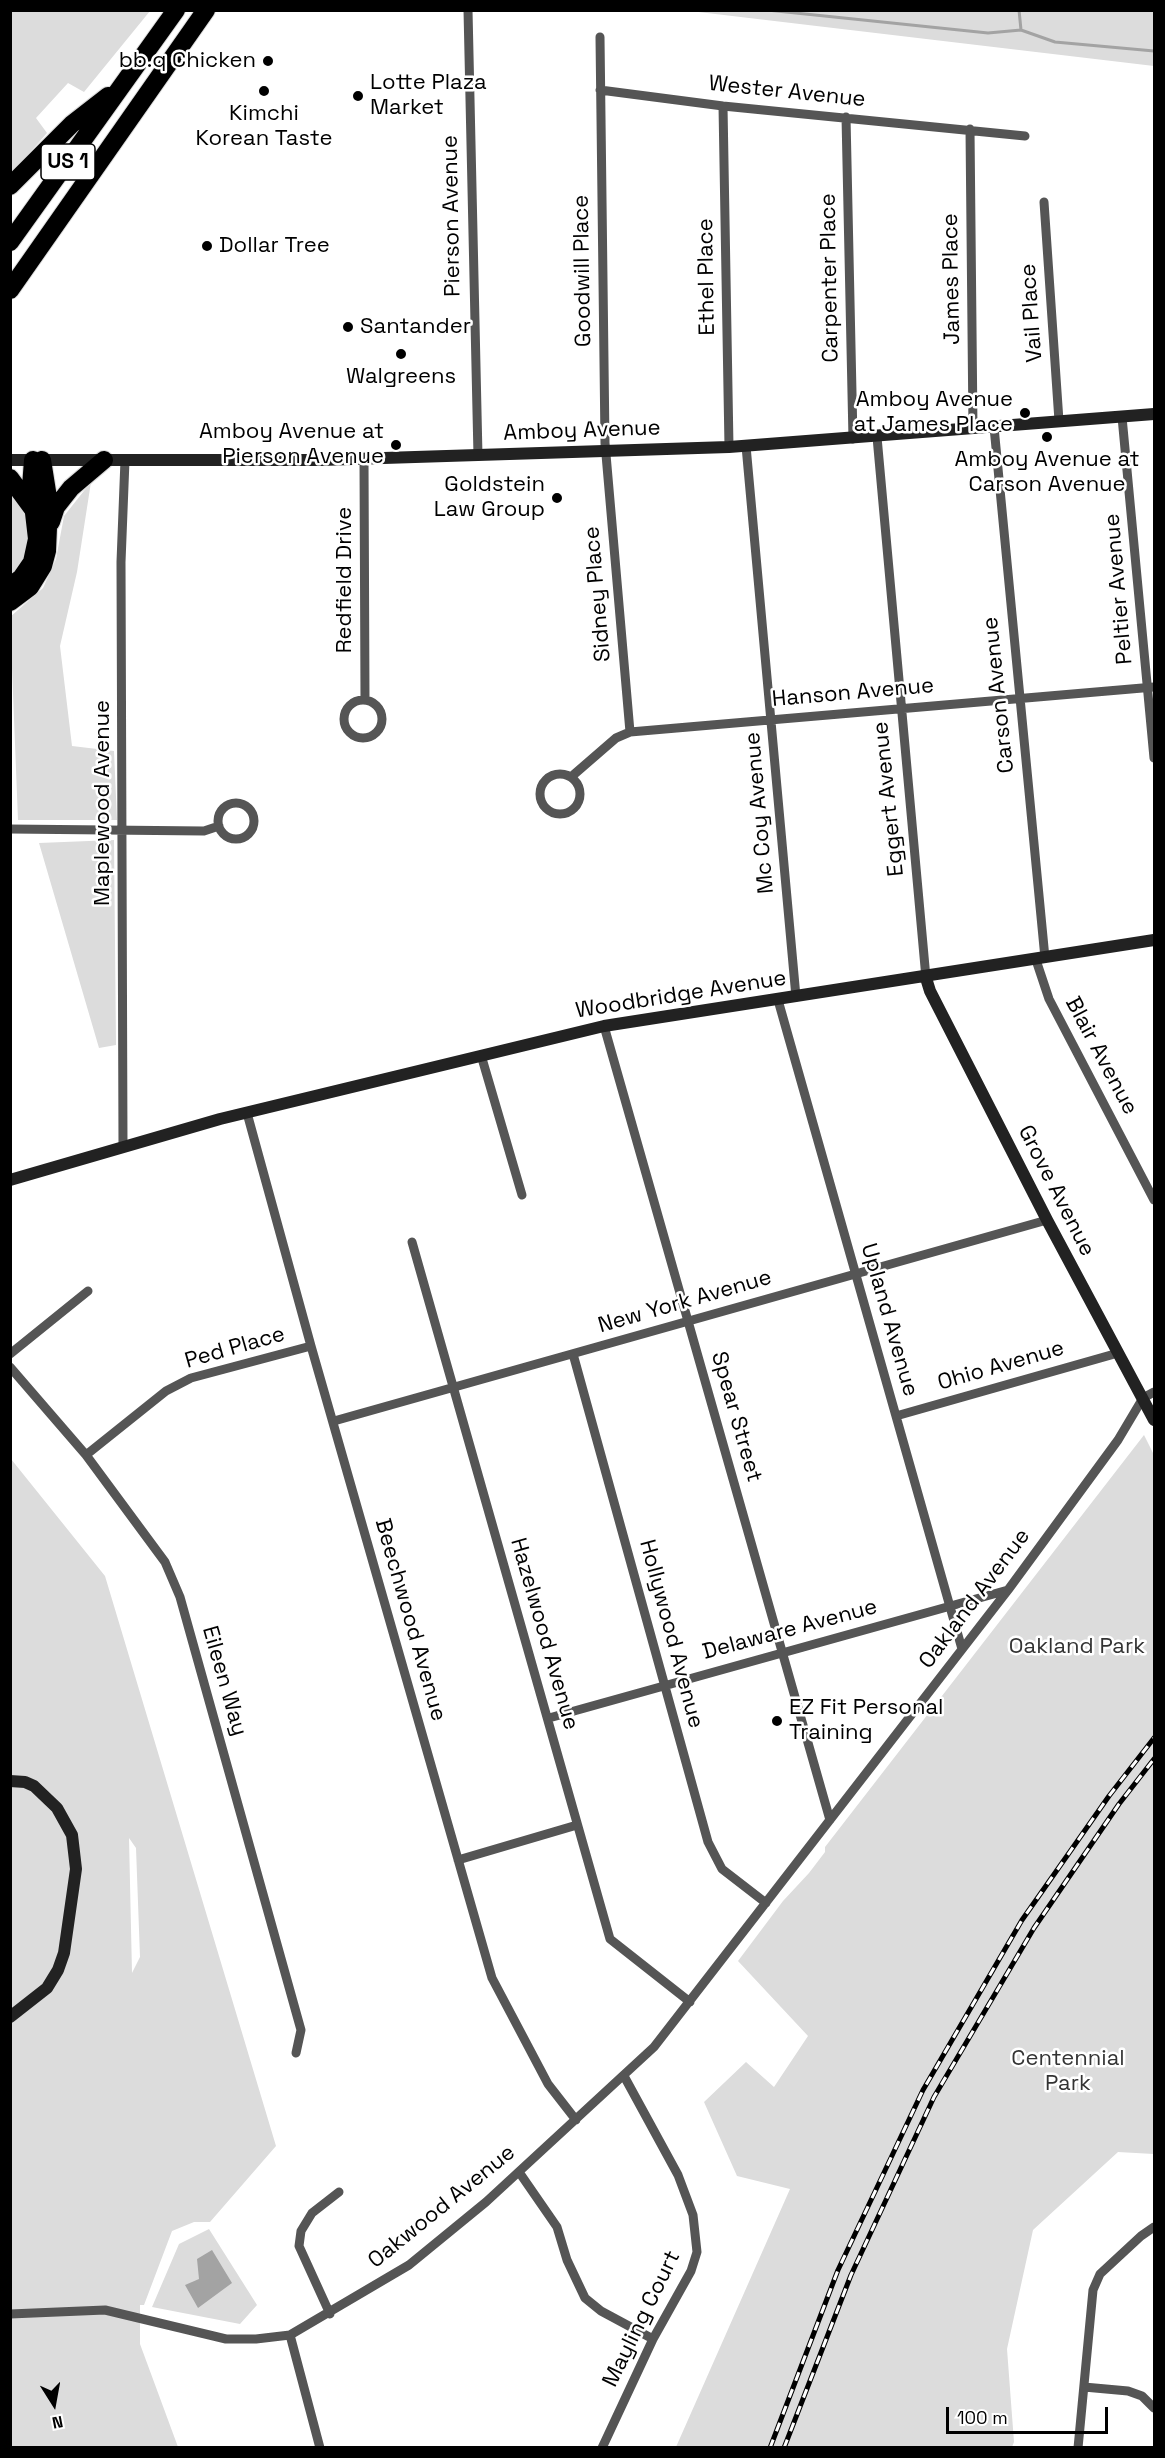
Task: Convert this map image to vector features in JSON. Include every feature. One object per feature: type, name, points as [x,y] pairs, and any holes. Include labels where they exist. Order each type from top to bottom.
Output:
[{"type":"highway","name":"US 1","points":[[10,242],[177,10]]},
{"type":"highway","name":"US 1","points":[[10,290],[206,10]]},
{"type":"highway","points":[[10,186],[72,124],[124,82]]},
{"type":"highway","points":[[10,586],[32,562],[37,539],[31,487],[38,460]]},
{"type":"highway","points":[[10,602],[30,587],[43,566],[49,504],[38,460]]},
{"type":"highway","points":[[48,532],[56,507],[88,471],[104,460]]},
{"type":"highway","points":[[10,478],[35,513]]},
{"type":"street","name":"Pierson Avenue","points":[[468,10],[478,456]]},
{"type":"street","name":"Goodwill Place","points":[[600,37],[606,452]]},
{"type":"street","name":"Wester Avenue","points":[[600,90],[723,106],[1024,136]]},
{"type":"street","name":"Ethel Place","points":[[723,106],[729,447]]},
{"type":"street","name":"Carpenter Place","points":[[846,117],[853,439]]},
{"type":"street","name":"James Place","points":[[970,129],[973,429]]},
{"type":"street","name":"Vail Place","points":[[1044,202],[1059,421]]},
{"type":"street","name":"Amboy Avenue","points":[[10,460],[364,459],[606,452],[853,439],[1155,414]]},
{"type":"street","name":"Peltier Avenue","points":[[1122,417],[1151,687],[1155,758]]},
{"type":"street","name":"Carson Avenue","points":[[994,427],[1041,959]]},
{"type":"street","name":"Eggert Avenue","points":[[878,436],[900,708],[926,978]]},
{"type":"street","name":"Mc Coy Avenue","points":[[746,446],[796,997]]},
{"type":"street","name":"Sidney Place","points":[[606,452],[630,732]]},
{"type":"street","name":"Redfield Drive","points":[[364,459],[365,700]]},
{"type":"street","name":"Maplewood Avenue","points":[[123,1146],[122,562],[125,460]]},
{"type":"street","name":"Hanson Avenue","points":[[571,777],[616,738],[630,732],[1151,687]]},
{"type":"street","points":[[365,700],[377,706],[382,721],[377,732],[362,738],[348,732],[344,716],[352,703],[365,700]]},
{"type":"street","name":"Hanson Avenue","points":[[558,774],[571,777],[579,787],[579,800],[576,806],[565,813],[552,812],[540,797],[543,784],[558,774]]},
{"type":"street","points":[[233,803],[247,806],[254,815],[252,830],[240,839],[225,836],[219,826],[220,812],[233,803]]},
{"type":"street","points":[[10,829],[204,831],[219,826]]},
{"type":"street","name":"Woodbridge Avenue","points":[[10,1180],[220,1119],[604,1026],[926,978],[1155,940]]},
{"type":"street","name":"Blair Avenue","points":[[1041,959],[1049,999],[1155,1200]]},
{"type":"street","name":"Grove Avenue","points":[[926,978],[935,1001],[1047,1220],[1155,1420]]},
{"type":"street","name":"Upland Avenue","points":[[778,1000],[962,1649]]},
{"type":"street","name":"Spear Street","points":[[604,1026],[830,1820]]},
{"type":"street","points":[[481,1055],[522,1195]]},
{"type":"street","name":"Beechwood Avenue","points":[[247,1113],[311,1346],[498,1994],[548,2084],[576,2120]]},
{"type":"street","name":"New York Avenue","points":[[334,1421],[1047,1220]]},
{"type":"street","name":"Hazelwood Avenue","points":[[412,1242],[610,1939],[690,2002]]},
{"type":"street","points":[[10,1354],[88,1291]]},
{"type":"street","name":"Ped Place","points":[[86,1455],[166,1391],[191,1378],[311,1346]]},
{"type":"street","name":"Ohio Avenue","points":[[896,1416],[1118,1353]]},
{"type":"street","name":"Hollywood Avenue","points":[[573,1354],[714,1856],[732,1879],[766,1903]]},
{"type":"street","name":"Eileen Way","points":[[10,1367],[86,1455],[165,1562],[180,1597],[301,2030],[296,2053]]},
{"type":"street","points":[[1143,1398],[1155,1392]]},
{"type":"street","name":"Oakland Avenue","points":[[677,2018],[1008,1590],[1118,1440],[1143,1398]]},
{"type":"street","name":"Delaware Avenue","points":[[549,1718],[1008,1590]]},
{"type":"street","points":[[10,1781],[25,1782],[34,1786],[57,1808],[72,1835],[76,1869],[64,1953],[58,1971],[47,1988],[10,2017]]},
{"type":"street","points":[[458,1860],[577,1825]]},
{"type":"street","name":"Oakwood Avenue","points":[[10,2314],[105,2310],[226,2339],[256,2339],[290,2335],[330,2314],[409,2265],[519,2172],[624,2076],[677,2018]]},
{"type":"street","name":"Mayling Court","points":[[602,2448],[653,2339],[691,2271],[698,2252],[698,2236],[693,2215],[678,2175],[624,2076]]},
{"type":"street","points":[[519,2172],[556,2228],[567,2260],[585,2298],[601,2311],[653,2339]]},
{"type":"street","points":[[330,2314],[299,2246],[302,2231],[312,2213],[339,2192]]},
{"type":"street","points":[[1078,2448],[1093,2290],[1096,2282],[1112,2262],[1141,2236],[1155,2228]]},
{"type":"street","points":[[290,2335],[320,2448]]},
{"type":"street","points":[[1084,2387],[1128,2391],[1142,2396],[1155,2408]]},
{"type":"green space","points":[[11,11],[150,11],[84,92],[68,83],[36,118],[47,133],[11,174]]},
{"type":"green space","points":[[690,11],[1154,11],[1154,66]]},
{"type":"green space","points":[[91,482],[77,572],[60,646],[72,746],[114,751],[117,820],[18,820],[10,617],[43,588],[56,559],[64,516]]},
{"type":"green space","points":[[11,488],[31,517],[33,533],[24,565],[11,578]]},
{"type":"green space","points":[[114,840],[116,1045],[99,1048],[39,843]]},
{"type":"green space","points":[[1144,1435],[1154,1455],[1154,2154],[1118,2152],[1033,2230],[1007,2349],[1014,2442],[1012,2447],[676,2447],[790,2189],[737,2176],[704,2102],[746,2062],[774,2087],[808,2036],[738,1961],[783,1901],[809,1873],[825,1852],[825,1847]]},
{"type":"green space","points":[[11,1459],[105,1576],[276,2146],[210,2222],[194,2222],[172,2231],[144,2305],[140,2305],[140,2344],[178,2447],[11,2447]],"holes":[[[129,1838],[136,1848],[140,1957],[132,1973]]]},
{"type":"green space","points":[[209,2229],[257,2305],[240,2324],[152,2307],[179,2244]]},
{"type":"shaded area","points":[[212,2250],[232,2283],[198,2308],[185,2285],[199,2279],[197,2259]]},
{"type":"waterway","points":[[767,10],[988,33],[1021,30],[1055,42],[1154,51]]},
{"type":"waterway","points":[[1019,10],[1021,30]]},
{"type":"railway","points":[[770,2448],[838,2270],[923,2090],[1022,1920],[1109,1796],[1154,1738]]},
{"type":"railway","points":[[784,2448],[851,2275],[934,2097],[1034,1928],[1119,1804],[1154,1759]]},
{"type":"place","name":"bb.q Chicken","points":[[268,61]]},
{"type":"place","name":"Kimchi Korean Taste","points":[[264,91]]},
{"type":"place","name":"Lotte Plaza Market","points":[[358,96]]},
{"type":"place","name":"Dollar Tree","points":[[207,246]]},
{"type":"place","name":"Santander","points":[[348,327]]},
{"type":"place","name":"Walgreens","points":[[401,354]]},
{"type":"place","name":"Amboy Avenue at James Place","points":[[1025,413]]},
{"type":"place","name":"Amboy Avenue at Carson Avenue","points":[[1047,437]]},
{"type":"place","name":"Amboy Avenue at Pierson Avenue","points":[[396,445]]},
{"type":"place","name":"Goldstein Law Group","points":[[557,498]]},
{"type":"place","name":"EZ Fit Personal Training","points":[[777,1721]]},
{"type":"park label","name":"Oakland Park","points":[[1077,1647]]},
{"type":"park label","name":"Centennial Park","points":[[1068,2072]]}]
